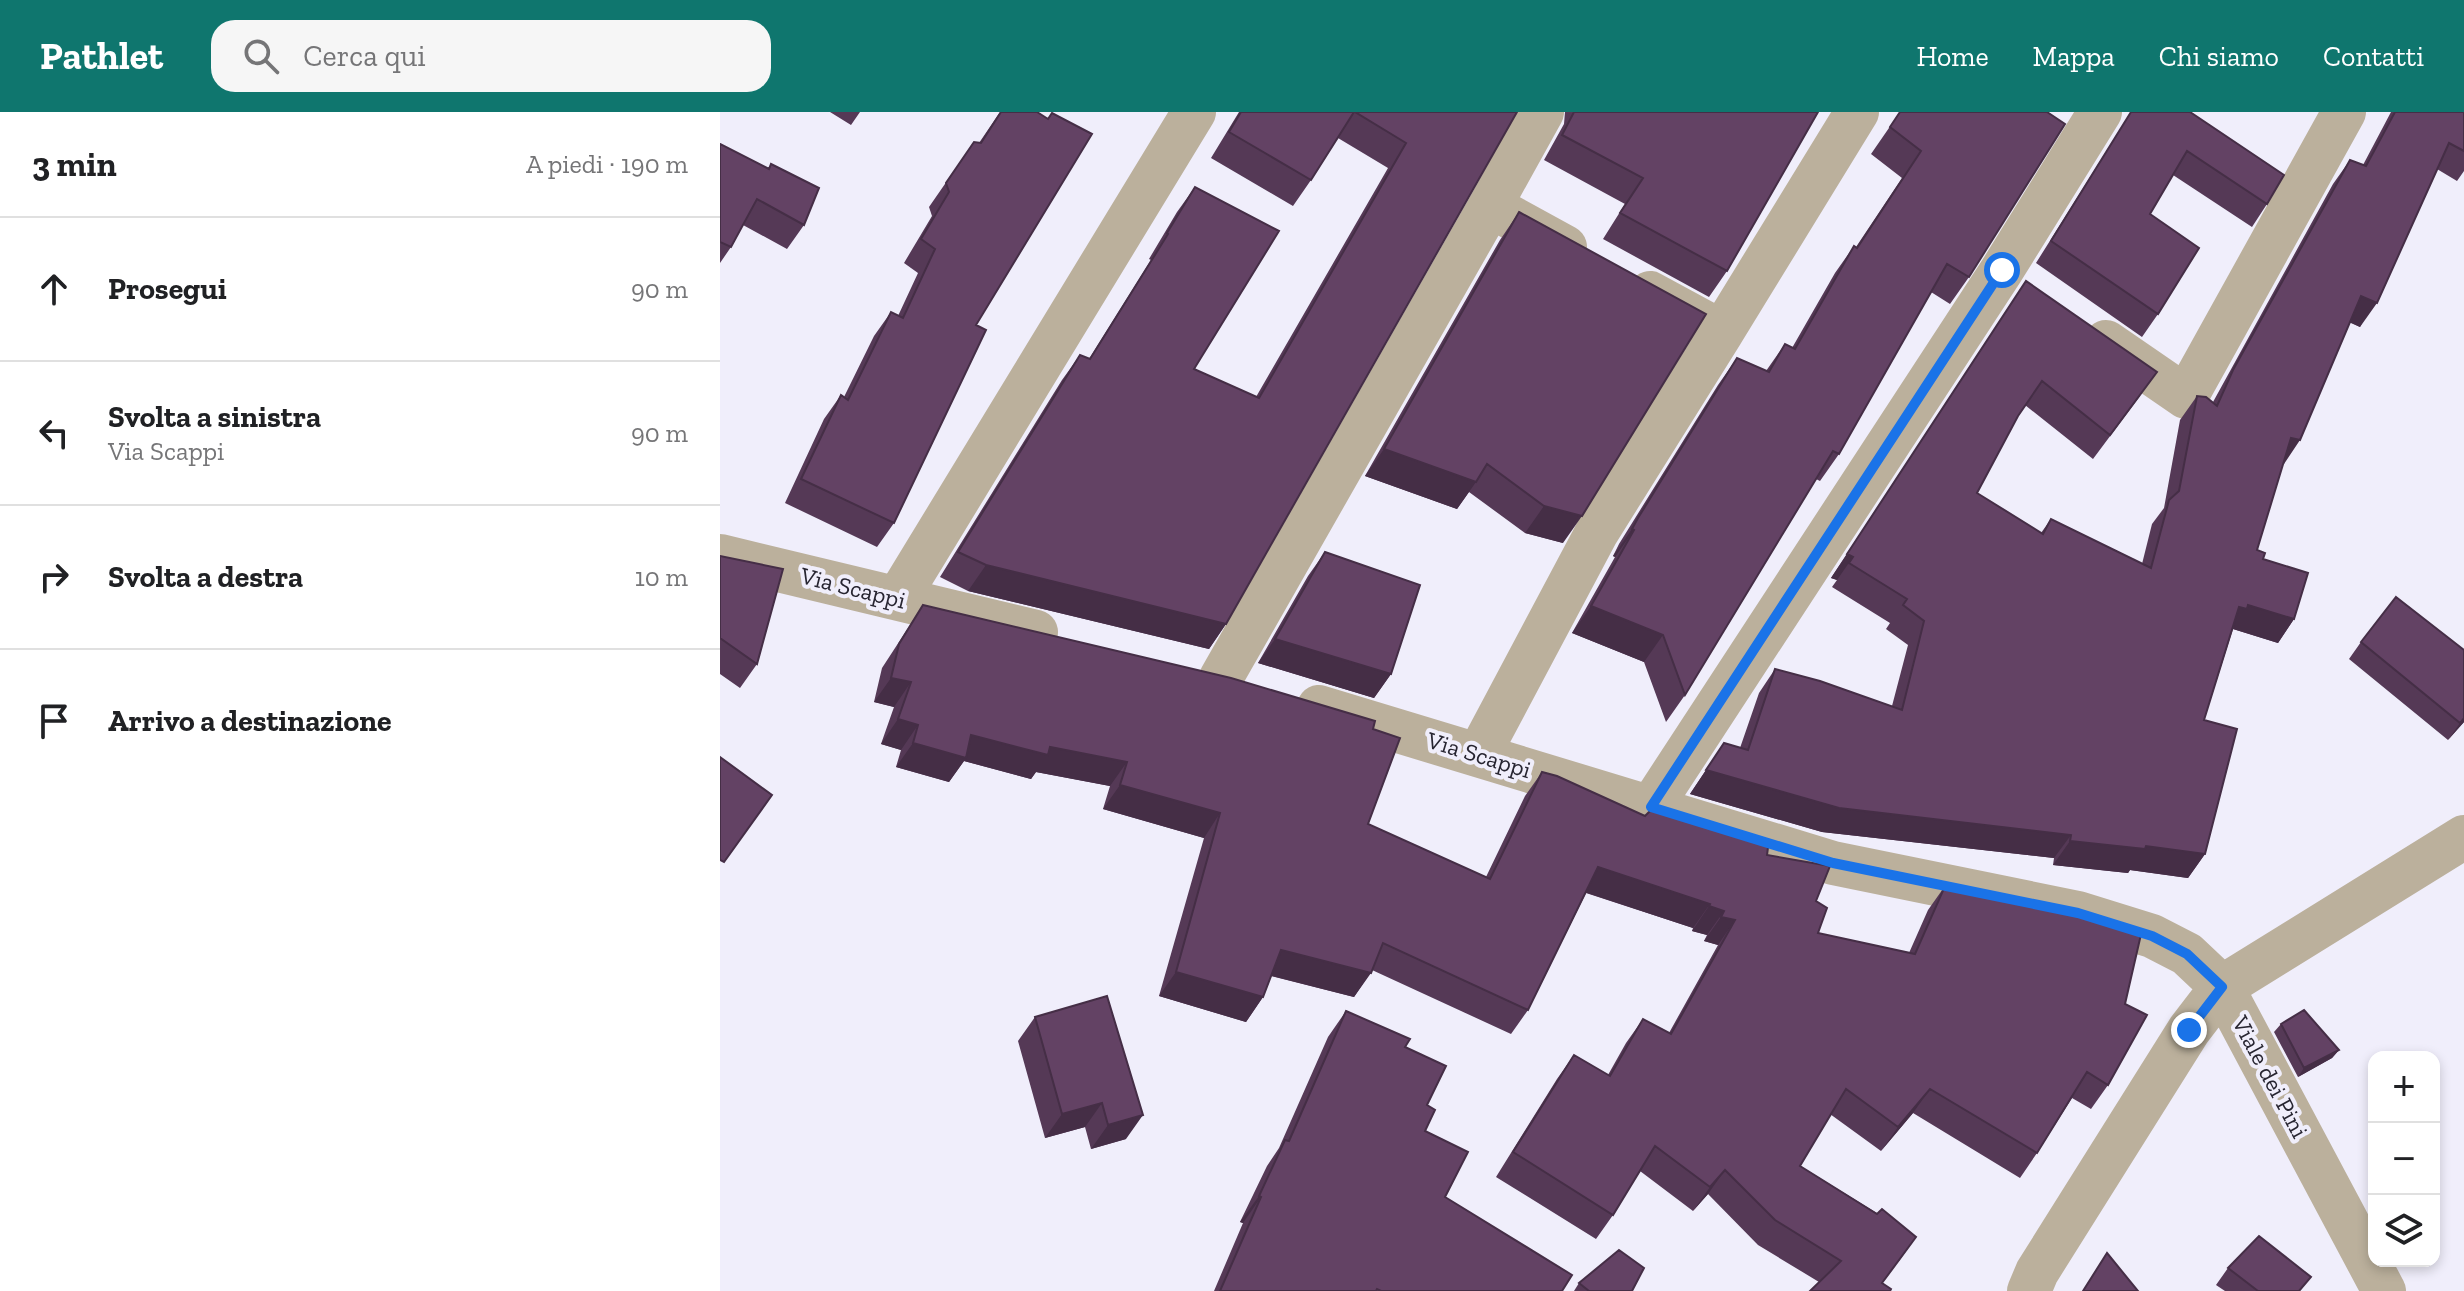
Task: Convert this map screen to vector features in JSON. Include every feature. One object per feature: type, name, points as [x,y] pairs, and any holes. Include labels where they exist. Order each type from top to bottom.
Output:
[{"type":"street","points":[[898,598],[1194,112]]},
{"type":"street","points":[[1542,112],[1490,206],[1722,332]]},
{"type":"street","points":[[1479,754],[1597,532],[1857,112]]},
{"type":"street","points":[[1651,807],[2002,270],[2100,112]]},
{"type":"street","points":[[2075,321],[2186,397],[2344,112]]},
{"type":"street","name":"Via Scappi","points":[[1490,206],[1206,674],[1833,863],[2078,913],[2152,936],[2187,954],[2222,987]]},
{"type":"street","points":[[2002,270],[2039,295]]},
{"type":"street","name":"Via Scappi","points":[[720,556],[1067,640]]},
{"type":"street","name":"Viale dei Pini","points":[[2384,1291],[2222,987],[2464,837]]},
{"type":"street","points":[[2029,1291],[2037,1272],[2181,1043],[2222,987]]},
{"type":"building","points":[[1001,112],[1037,112],[1048,119],[1052,113],[1092,134],[976,325],[986,330],[894,523],[801,479],[841,395],[848,400],[891,312],[903,318],[935,249],[921,239],[949,192],[946,183],[974,142],[981,143]]},
{"type":"building","points":[[1241,112],[1354,112],[1311,180],[1229,132]]},
{"type":"building","points":[[1355,112],[1517,112],[1226,624],[986,565],[958,552],[1080,355],[1090,359],[1195,187],[1279,231],[1194,369],[1259,398],[1406,143]]},
{"type":"building","points":[[1574,112],[1818,112],[1727,271],[1620,213],[1643,178],[1562,135]]},
{"type":"building","points":[[1900,112],[2047,112],[2065,124],[1969,277],[1947,264],[1839,454],[1833,451],[1685,695],[1663,635],[1591,606],[1638,518],[1737,358],[1769,372],[1785,344],[1795,349],[1854,246],[1857,248],[1921,151],[1890,127]]},
{"type":"building","points":[[2131,112],[2190,112],[2284,175],[2267,204],[2187,151],[2150,214],[2199,248],[2158,314],[2051,241]]},
{"type":"building","points":[[2395,112],[2464,112],[2464,151],[2449,143],[2377,303],[2361,296],[2300,440],[2291,438],[2257,550],[2265,553],[2263,559],[2308,573],[2294,619],[2248,605],[2247,609],[2239,607],[2204,720],[2237,729],[2205,854],[2070,841],[2071,835],[1839,808],[1706,770],[1724,743],[1748,750],[1775,669],[1820,681],[1902,710],[1924,621],[1903,605],[1907,599],[1849,563],[1853,557],[1847,554],[2026,281],[2157,372],[2110,435],[2042,381],[2018,416],[1977,493],[2043,534],[2051,519],[2151,568],[2169,500],[2179,491],[2197,396],[2206,397],[2217,406],[2233,370],[2350,160],[2366,166]]},
{"type":"building","points":[[720,144],[769,169],[771,164],[819,188],[804,225],[757,199],[731,247],[720,242]]},
{"type":"building","points":[[1519,212],[1706,314],[1582,516],[1544,506],[1487,464],[1476,482],[1384,449]]},
{"type":"building","points":[[1325,552],[1420,585],[1391,674],[1275,639]]},
{"type":"building","points":[[720,556],[783,569],[757,664],[720,638]]},
{"type":"building","points":[[2396,597],[2464,650],[2464,718],[2460,723],[2361,642]]},
{"type":"building","points":[[923,605],[1231,678],[1375,721],[1373,729],[1400,738],[1368,824],[1490,879],[1542,772],[1645,816],[1655,806],[1769,840],[1767,855],[1830,866],[1816,901],[1827,908],[1818,933],[1915,954],[1945,886],[2040,903],[2039,907],[2142,930],[2125,1004],[2147,1015],[2108,1085],[2087,1072],[2037,1153],[1930,1089],[1898,1127],[1846,1089],[1800,1166],[1877,1214],[1882,1209],[1916,1237],[1882,1283],[1890,1291],[1810,1291],[1841,1261],[1775,1220],[1725,1170],[1710,1187],[1655,1146],[1613,1215],[1513,1152],[1574,1055],[1610,1076],[1643,1019],[1671,1034],[1735,920],[1721,917],[1724,911],[1598,867],[1528,1010],[1383,943],[1371,973],[1281,950],[1263,997],[1176,972],[1220,813],[1120,785],[1127,762],[1050,747],[1048,755],[971,735],[966,758],[913,743],[918,725],[898,719],[911,682],[891,678],[899,644]]},
{"type":"building","points":[[720,757],[772,795],[724,862],[720,860]]},
{"type":"building","points":[[1107,996],[1143,1115],[1108,1125],[1102,1103],[1062,1114],[1035,1017]]},
{"type":"building","points":[[2304,1010],[2339,1050],[2304,1068],[2281,1024]]},
{"type":"building","points":[[1346,1011],[1410,1039],[1405,1047],[1446,1066],[1427,1105],[1435,1110],[1425,1131],[1468,1152],[1445,1197],[1572,1275],[1562,1291],[1220,1291],[1259,1196],[1285,1140],[1289,1141]]},
{"type":"building","points":[[2259,1236],[2311,1277],[2299,1291],[2258,1291],[2228,1268]]},
{"type":"building","points":[[1619,1250],[1644,1268],[1632,1291],[1589,1291],[1579,1283]]},
{"type":"building","points":[[2107,1253],[2138,1291],[2083,1291]]},
{"type":"route","points":[[2002,270],[1651,807],[1833,863],[2078,913],[2152,936],[2187,954],[2222,987],[2189,1030]]}]
